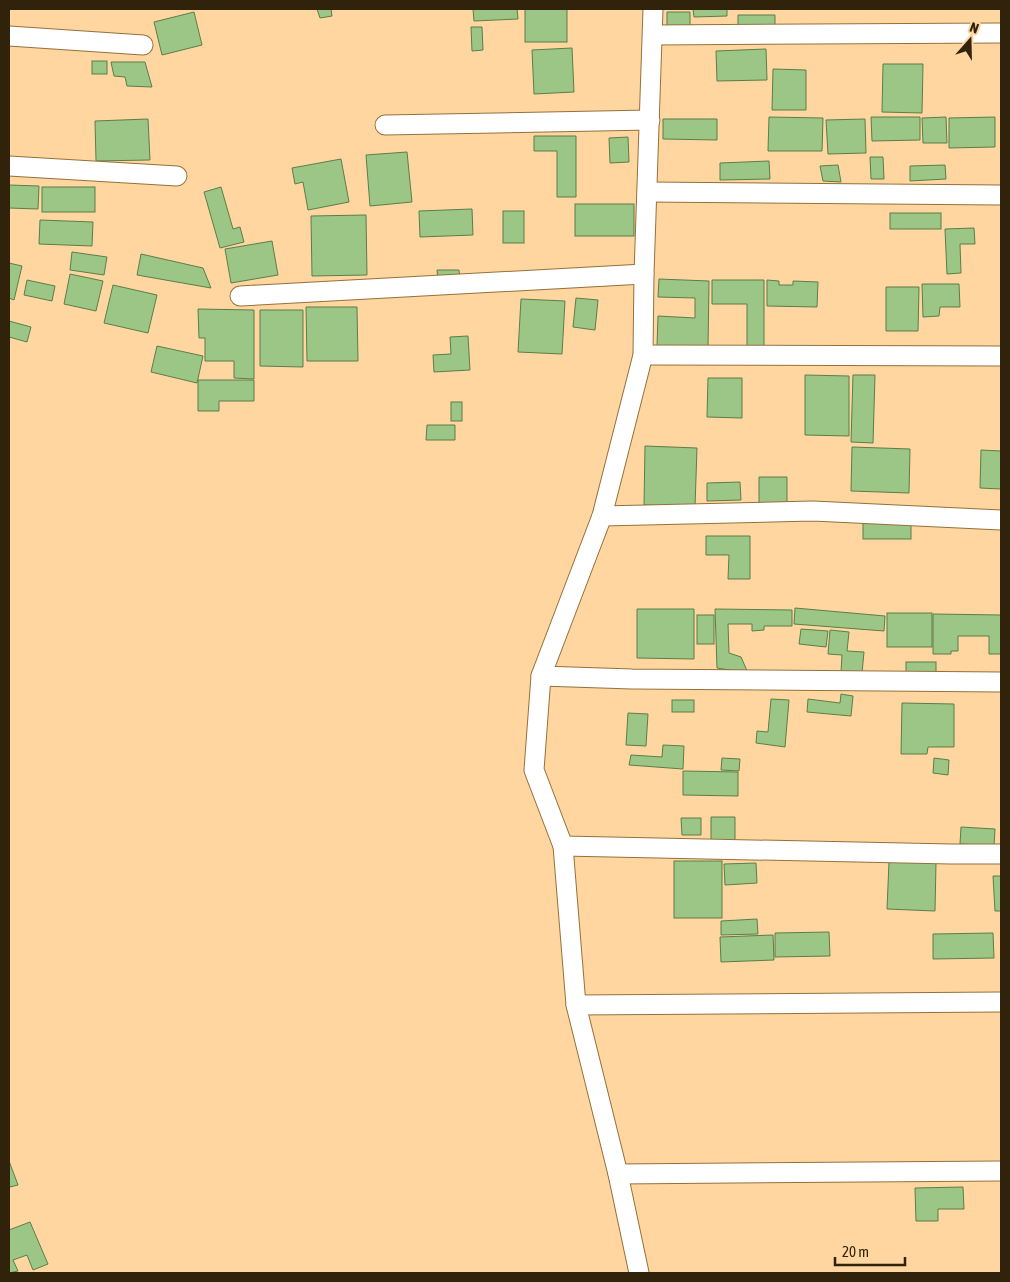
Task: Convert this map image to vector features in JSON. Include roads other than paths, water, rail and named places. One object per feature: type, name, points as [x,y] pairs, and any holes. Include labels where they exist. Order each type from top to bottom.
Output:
[{"type":"street","points":[[639,1273],[618,1174],[576,1005],[562,846],[534,770],[541,676],[602,516],[643,355],[644,274],[654,9]]},
{"type":"street","points":[[653,35],[1001,33]]},
{"type":"street","points":[[9,36],[143,44]]},
{"type":"street","points":[[385,125],[650,120]]},
{"type":"street","points":[[9,166],[177,176]]},
{"type":"street","points":[[647,192],[1001,195]]},
{"type":"street","points":[[240,296],[644,274]]},
{"type":"street","points":[[643,355],[1001,356]]},
{"type":"street","points":[[602,516],[812,511],[1001,520]]},
{"type":"street","points":[[541,676],[632,679],[1001,682]]},
{"type":"street","points":[[562,846],[1001,854]]},
{"type":"street","points":[[576,1005],[1001,1002]]},
{"type":"street","points":[[618,1174],[1001,1171]]}]
